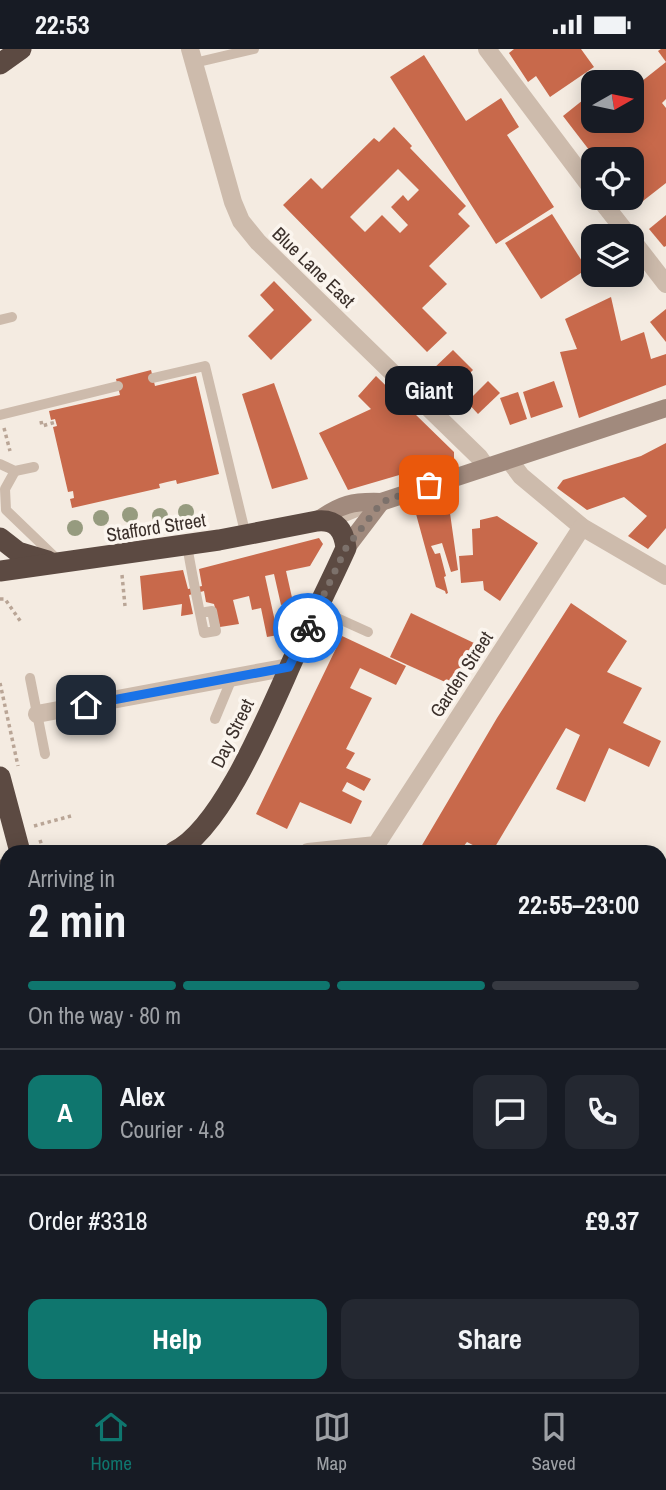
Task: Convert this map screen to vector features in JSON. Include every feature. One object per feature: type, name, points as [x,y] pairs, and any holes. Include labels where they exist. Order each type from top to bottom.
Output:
[{"type":"highway","points":[[1,64],[21,49]]},
{"type":"highway","points":[[325,521],[343,535],[346,548]]},
{"type":"highway","name":"Stafford Street","points":[[0,571],[119,556],[325,521]]},
{"type":"highway","points":[[0,538],[18,552],[59,564]]},
{"type":"highway","name":"Day Street","points":[[191,845],[226,797],[346,548]]},
{"type":"highway","points":[[0,776],[18,845]]},
{"type":"main road","name":"Stafford Street","points":[[325,521],[337,508],[356,502],[382,502],[666,408]]},
{"type":"main road","points":[[346,548],[382,502]]},
{"type":"street","points":[[487,49],[581,174]]},
{"type":"street","name":"Blue Lane East","points":[[192,56],[233,202],[242,221],[258,242],[479,457],[486,467]]},
{"type":"street","points":[[608,210],[619,224]]},
{"type":"street","points":[[644,256],[666,284]]},
{"type":"street","points":[[509,460],[521,476],[582,527],[666,576]]},
{"type":"street","name":"Garden Street","points":[[376,845],[582,527]]},
{"type":"street","points":[[37,714],[289,667]]},
{"type":"lane","points":[[192,56],[254,49]]},
{"type":"lane","points":[[0,320],[12,317]]},
{"type":"lane","points":[[153,378],[205,366],[246,536]]},
{"type":"lane","points":[[0,415],[118,386]]},
{"type":"lane","points":[[0,464],[15,471],[34,467]]},
{"type":"lane","points":[[15,471],[5,489],[6,510],[59,564]]},
{"type":"lane","points":[[187,545],[200,613]]},
{"type":"lane","points":[[317,609],[368,632]]},
{"type":"lane","points":[[30,678],[45,754]]},
{"type":"lane","points":[[215,719],[232,678]]},
{"type":"path","points":[[0,415],[15,471]]},
{"type":"path","points":[[42,423],[42,426],[56,422]]},
{"type":"path","points":[[119,556],[125,606]]},
{"type":"path","points":[[0,599],[5,599],[21,622]]},
{"type":"path","points":[[34,826],[71,816]]},
{"type":"building","points":[[514,49],[581,49],[594,67],[581,70],[581,76],[550,97],[536,76],[528,82],[509,53]]},
{"type":"building","points":[[666,49],[666,62],[658,51]]},
{"type":"building","points":[[424,55],[466,121],[501,98],[519,127],[507,135],[554,207],[496,244],[390,77]]},
{"type":"building","points":[[666,62],[666,99],[662,103],[666,108],[666,183],[644,200],[644,147],[587,147],[563,116],[581,102],[581,133],[644,133],[644,79]]},
{"type":"building","points":[[394,127],[412,146],[410,148],[466,206],[458,214],[470,226],[429,266],[447,284],[422,308],[447,333],[427,352],[283,205],[311,178],[322,189],[374,138],[379,142]],"holes":[[[398,169],[419,190],[408,201],[403,195],[391,207],[408,225],[400,233],[382,215],[365,232],[350,217]]]},
{"type":"building","points":[[552,214],[581,260],[581,273],[541,299],[505,243]]},
{"type":"building","points":[[666,215],[666,246],[664,247],[649,229]]},
{"type":"building","points":[[274,281],[312,320],[271,360],[248,336],[274,310],[260,295]]},
{"type":"building","points":[[611,297],[621,341],[644,332],[651,359],[666,354],[666,385],[579,418],[560,352],[577,349],[565,319]]},
{"type":"building","points":[[666,309],[666,342],[650,322]]},
{"type":"building","points":[[453,350],[473,370],[451,392],[431,371]]},
{"type":"building","points":[[151,370],[155,386],[196,376],[219,474],[177,484],[176,480],[167,482],[159,484],[160,488],[72,508],[70,499],[74,498],[73,491],[68,492],[53,427],[57,426],[55,419],[51,420],[49,411],[120,395],[116,379]]},
{"type":"building","points":[[376,376],[454,452],[454,459],[348,490],[319,433],[371,409],[358,396]]},
{"type":"building","points":[[488,381],[500,393],[478,414],[467,402]]},
{"type":"building","points":[[554,381],[563,407],[531,418],[523,392]]},
{"type":"building","points":[[274,383],[308,479],[272,489],[242,394]]},
{"type":"building","points":[[518,392],[527,419],[510,425],[500,398]]},
{"type":"building","points":[[666,443],[666,528],[648,549],[628,536],[647,516],[624,497],[587,510],[557,488],[563,480],[641,456]]},
{"type":"building","points":[[449,506],[458,570],[451,572],[442,543],[431,546],[435,554],[440,553],[446,576],[446,594],[436,587],[416,514]]},
{"type":"building","points":[[497,516],[538,543],[500,601],[484,590],[483,581],[461,583],[459,556],[473,555],[472,529],[480,528],[480,520]]},
{"type":"building","points":[[319,538],[323,544],[310,566],[286,571],[293,602],[281,605],[274,574],[265,576],[278,635],[267,637],[261,608],[252,610],[249,596],[233,600],[239,624],[220,627],[214,604],[206,602],[204,591],[189,595],[193,614],[181,616],[182,604],[143,610],[140,576],[183,570],[188,589],[202,586],[199,569]]},
{"type":"building","points":[[571,603],[627,641],[607,672],[642,688],[623,723],[661,741],[649,767],[609,748],[585,802],[556,789],[580,735],[566,728],[496,845],[473,845],[467,842],[465,845],[422,845],[497,718]]},
{"type":"building","points":[[411,613],[474,643],[454,686],[390,657]]},
{"type":"building","points":[[342,636],[406,666],[396,685],[360,668],[350,688],[372,698],[346,749],[355,753],[346,768],[371,779],[364,791],[347,782],[342,791],[362,801],[351,824],[300,802],[287,829],[256,814]]},
{"type":"way so far","points":[[308,628],[346,548],[358,530],[382,502],[429,485]]},
{"type":"place","name":"Giant","points":[[429,485]]},
{"type":"route","points":[[86,705],[289,667],[308,628]]}]
